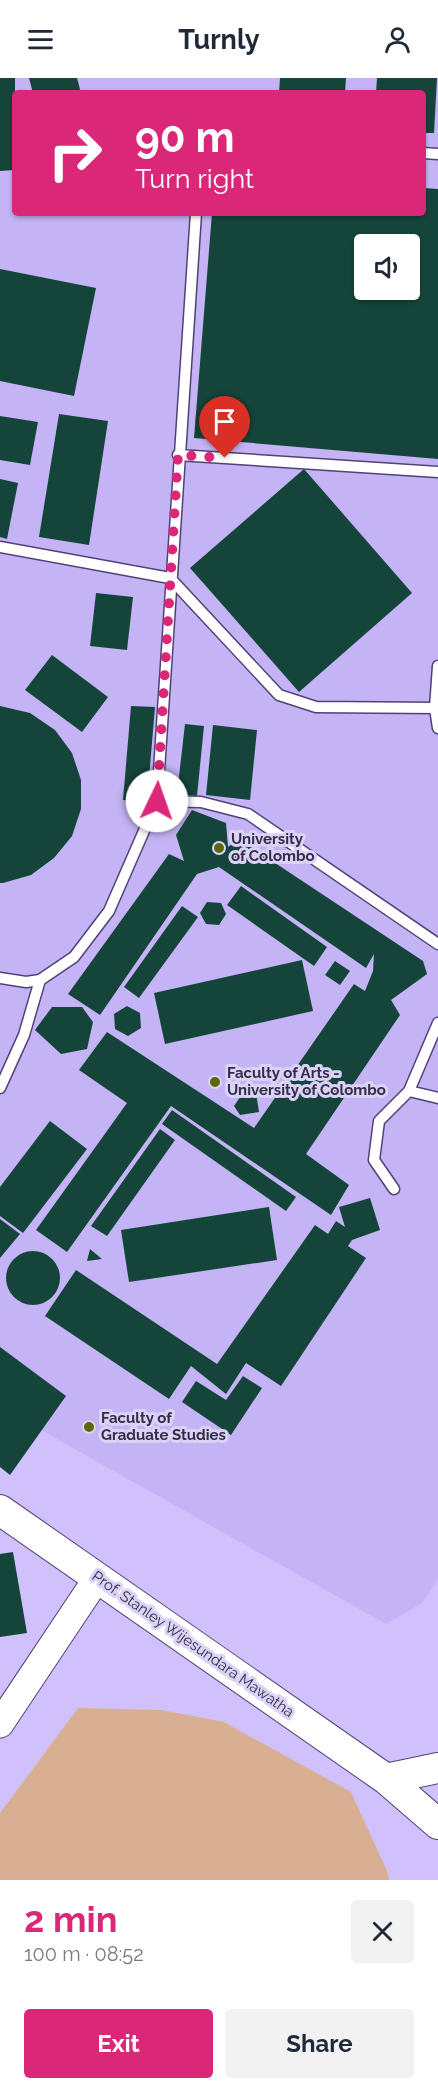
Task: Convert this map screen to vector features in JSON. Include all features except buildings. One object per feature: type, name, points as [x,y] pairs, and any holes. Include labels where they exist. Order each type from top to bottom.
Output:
[{"type":"main road","name":"Prof. Stanley Wijesundara Mawatha","points":[[0,1510],[386,1779],[438,1824]]},
{"type":"main road","points":[[386,1779],[438,1768]]},
{"type":"street","points":[[0,1724],[98,1577]]},
{"type":"lane","points":[[0,978],[26,982],[40,980],[74,957],[109,911],[157,801],[178,455],[196,216]]},
{"type":"lane","points":[[178,455],[438,472]]},
{"type":"lane","points":[[0,547],[170,578],[279,695],[316,707],[437,708]]},
{"type":"lane","points":[[438,666],[438,728]]},
{"type":"lane","points":[[157,801],[201,802],[248,814],[438,944]]},
{"type":"lane","points":[[0,1088],[24,1035],[40,980]]},
{"type":"lane","points":[[394,1189],[374,1160],[379,1121],[409,1091],[438,1023]]},
{"type":"lane","points":[[409,1091],[438,1098]]},
{"type":"shaded area","name":"University of Colombo","points":[[0,78],[438,78],[438,1579],[422,1603],[386,1624],[0,1407]]},
{"type":"shaded area","points":[[78,1708],[161,1710],[224,1722],[351,1792],[389,1880],[0,1880],[0,1813]]},
{"type":"place","name":"University of Colombo","points":[[219,848]]},
{"type":"place","name":"Faculty of Arts - University of Colombo","points":[[215,1082]]},
{"type":"place","name":"Faculty of Graduate Studies","points":[[89,1427]]},
{"type":"route","points":[[157,801],[178,455],[225,458]]}]
